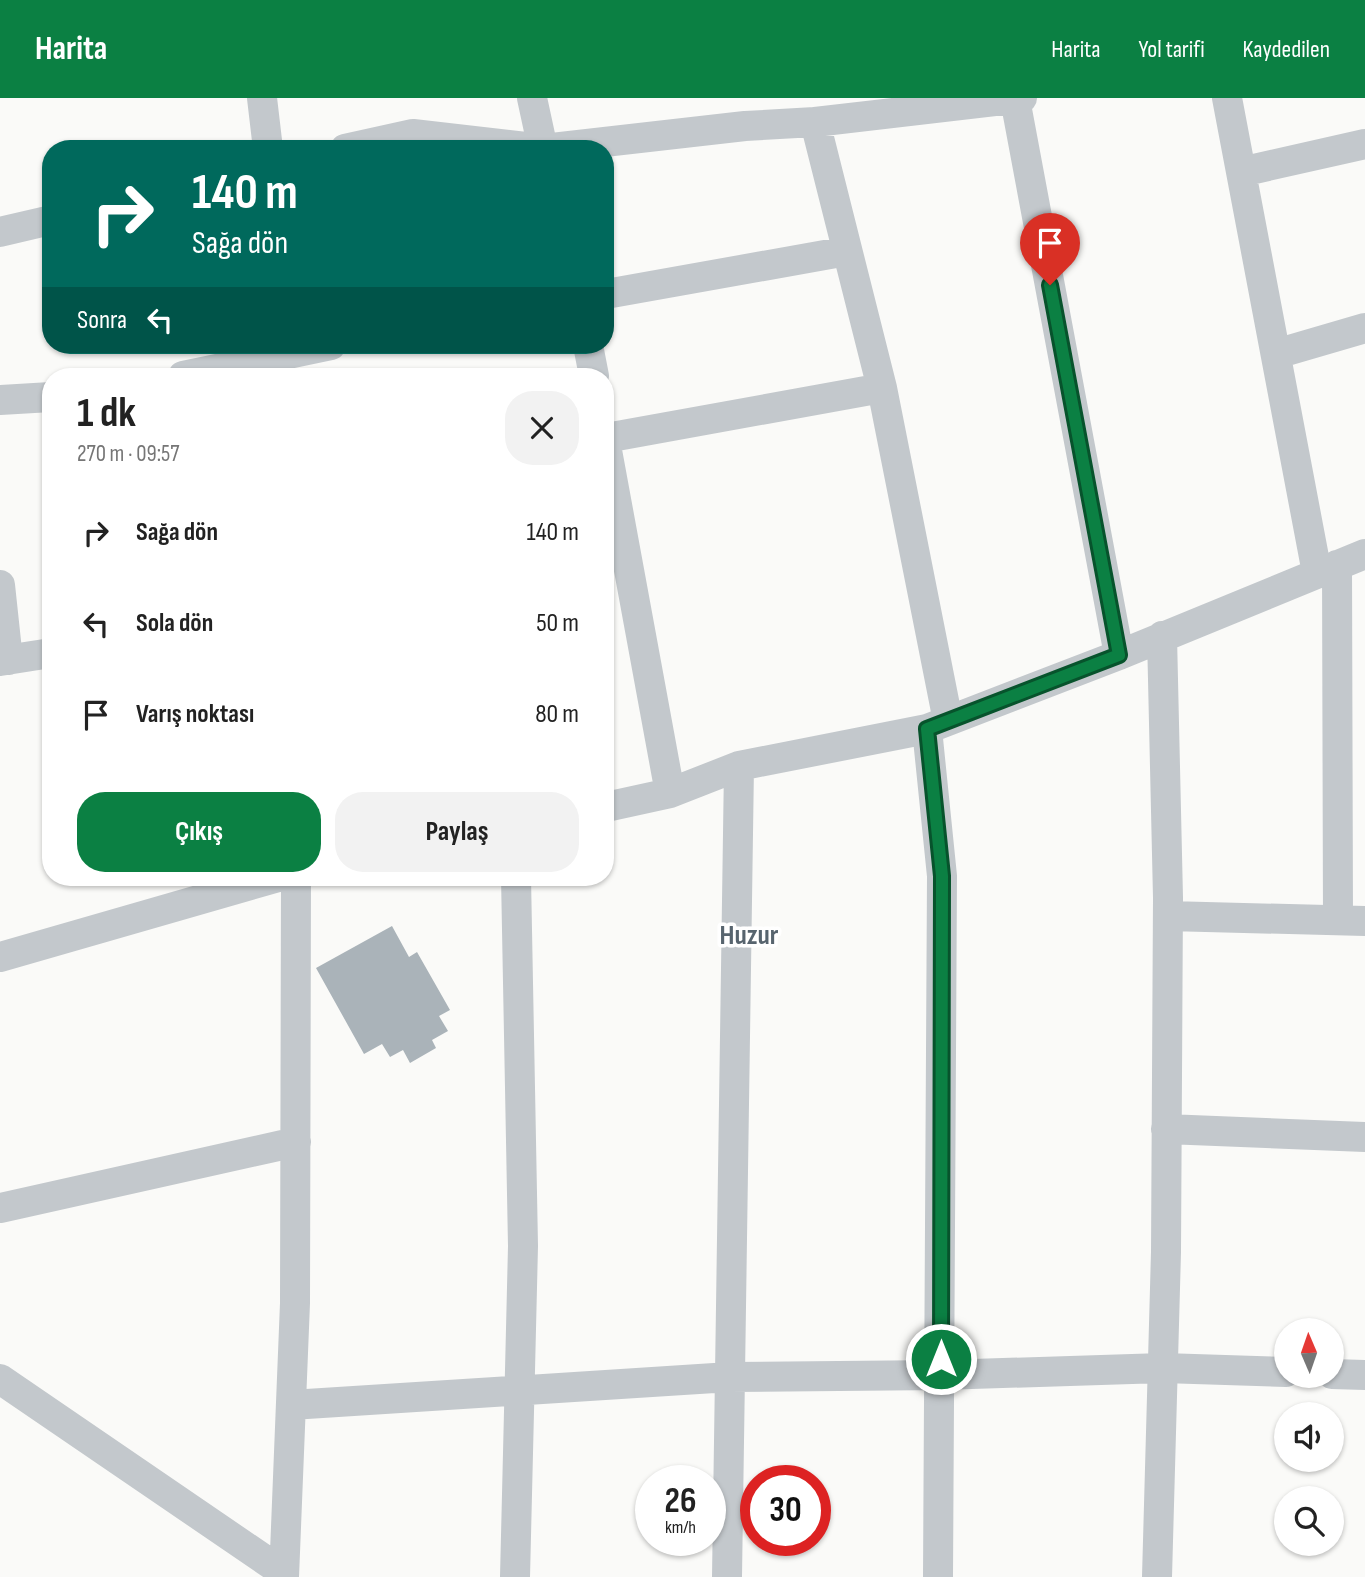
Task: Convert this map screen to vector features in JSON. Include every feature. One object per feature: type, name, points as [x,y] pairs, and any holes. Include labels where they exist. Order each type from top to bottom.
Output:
[{"type":"street","points":[[262,98],[267,140]]},
{"type":"street","points":[[532,98],[541,140]]},
{"type":"street","points":[[1168,916],[1352,921],[1327,569],[1276,354],[1227,98]]},
{"type":"street","points":[[614,141],[825,114],[1019,99],[1119,655]]},
{"type":"street","points":[[825,114],[847,251],[882,388],[937,725],[942,876],[938,1577]]},
{"type":"street","points":[[386,140],[413,134],[465,140]]},
{"type":"street","points":[[1241,172],[1365,144]]},
{"type":"street","points":[[0,232],[42,222]]},
{"type":"street","points":[[614,293],[847,251]]},
{"type":"street","points":[[1276,354],[1365,328]]},
{"type":"street","points":[[240,368],[295,354]]},
{"type":"street","points":[[614,437],[882,388]]},
{"type":"street","points":[[0,400],[42,398]]},
{"type":"street","points":[[614,488],[670,793]]},
{"type":"street","points":[[614,805],[670,793],[739,766],[937,725],[1119,655],[1365,554]]},
{"type":"street","points":[[0,585],[4,661],[42,655]]},
{"type":"street","points":[[1157,1577],[1163,1368],[1168,916],[1163,636]]},
{"type":"street","points":[[727,1577],[739,766]]},
{"type":"street","points":[[0,957],[247,886]]},
{"type":"street","points":[[284,1575],[295,1303],[296,886]]},
{"type":"street","points":[[515,1577],[523,1245],[516,886]]},
{"type":"street","points":[[1166,1129],[1365,1137]]},
{"type":"street","points":[[0,1208],[296,1142]]},
{"type":"street","points":[[291,1405],[730,1377],[941,1375],[1163,1368],[1274,1372]]},
{"type":"street","points":[[1344,1374],[1365,1375]]},
{"type":"street","points":[[0,1379],[284,1575]]},
{"type":"building","points":[[392,926],[409,957],[417,952],[450,1010],[439,1016],[448,1031],[432,1040],[436,1048],[410,1063],[403,1050],[390,1057],[382,1044],[364,1054],[316,968]]},
{"type":"district","name":"Huzur","points":[[749,935]]},
{"type":"route","points":[[941,1359],[942,876],[927,729],[1119,655],[1050,285]]}]
